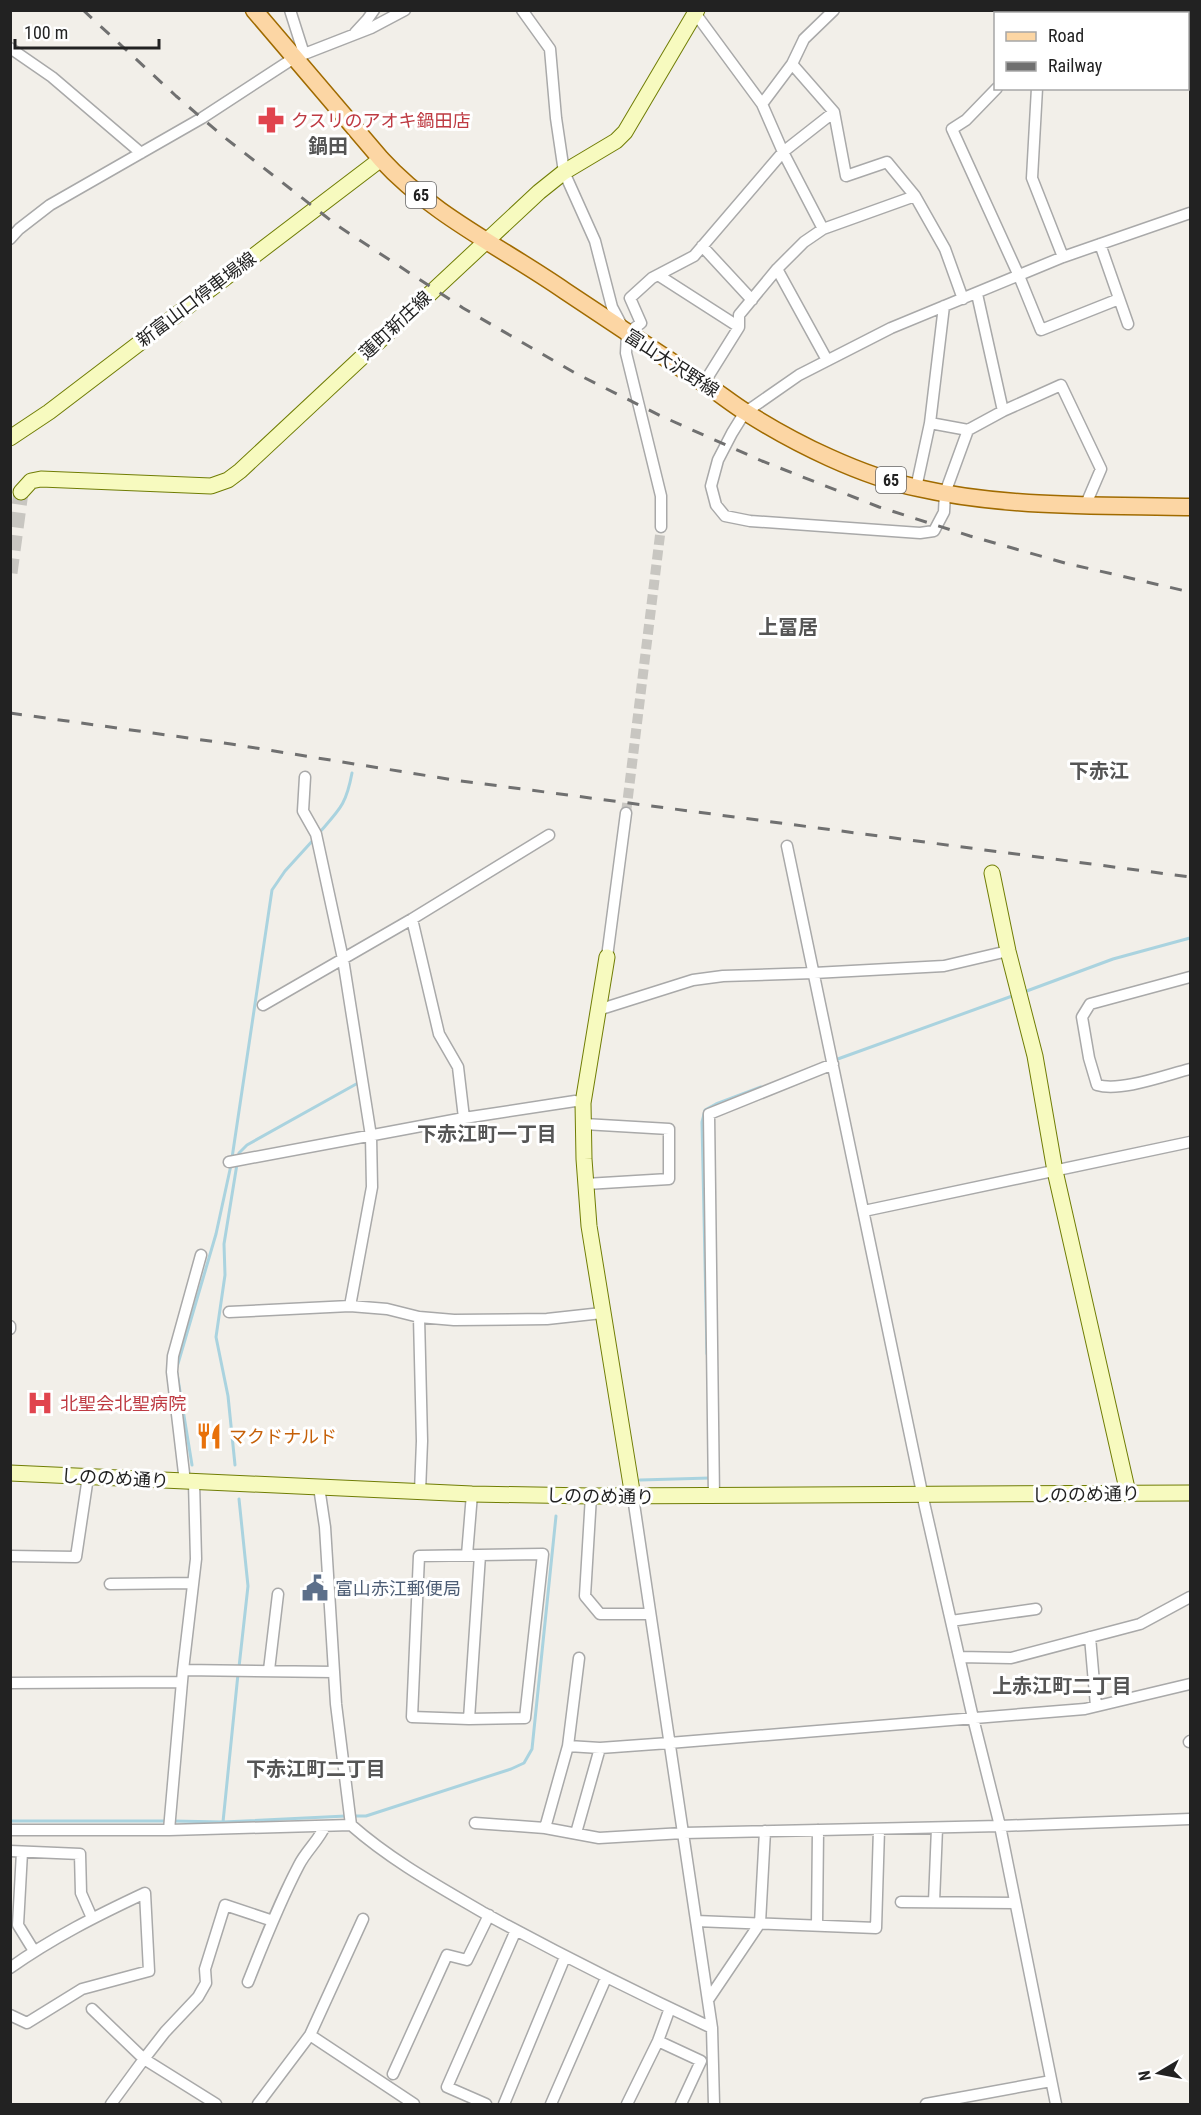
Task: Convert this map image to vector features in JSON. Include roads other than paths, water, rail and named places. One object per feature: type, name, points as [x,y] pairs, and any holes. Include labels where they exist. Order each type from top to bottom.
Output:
[{"type":"main road","name":"富山大沢野線","points":[[254,10],[299,56],[396,176],[437,209],[563,289],[627,334],[783,435],[862,471],[916,488],[989,499],[1191,507]]},
{"type":"main road","name":"蓮町新庄線","points":[[21,492],[31,481],[41,479],[211,486],[228,480],[488,242],[539,192],[564,172],[616,141],[625,132],[696,12]]},
{"type":"main road","name":"新富山口停車場線","points":[[10,438],[381,159]]},
{"type":"main road","points":[[992,873],[1008,951],[1035,1056],[1055,1171],[1128,1493]]},
{"type":"main road","points":[[607,957],[583,1103],[586,1184],[589,1226],[602,1313],[633,1497]]},
{"type":"main road","name":"しののめ通り","points":[[10,1473],[420,1492],[633,1497],[1191,1493]]},
{"type":"street","points":[[290,10],[299,56]]},
{"type":"street","points":[[352,35],[374,10]]},
{"type":"street","points":[[12,234],[50,205],[202,118],[299,56],[371,28],[405,10]]},
{"type":"street","points":[[522,10],[550,49],[556,118],[564,172],[595,241],[616,319],[627,334],[626,353],[661,496],[661,527]]},
{"type":"street","points":[[762,104],[792,64],[804,39],[834,10]]},
{"type":"street","points":[[696,12],[762,104],[783,152],[823,229]]},
{"type":"street","points":[[10,48],[52,77],[141,153]]},
{"type":"street","points":[[792,64],[834,112],[846,176],[887,162],[915,196],[945,249],[963,299]]},
{"type":"street","points":[[995,90],[966,120],[952,129],[1041,330],[1119,299]]},
{"type":"street","points":[[1036,90],[1032,178],[1063,257]]},
{"type":"street","points":[[627,334],[641,323],[630,298],[658,275],[694,256],[783,152],[834,112]]},
{"type":"street","points":[[704,383],[739,327],[739,315],[777,269],[804,242],[823,229],[915,196]]},
{"type":"street","points":[[968,430],[945,493],[944,512],[934,531],[920,533],[750,522],[725,516],[716,505],[711,486],[718,460],[745,412],[799,375],[891,327],[977,294],[1063,257],[1191,213]]},
{"type":"street","points":[[1100,244],[1128,324]]},
{"type":"street","points":[[702,246],[752,300]]},
{"type":"street","points":[[777,269],[827,360]]},
{"type":"street","points":[[658,275],[739,327]]},
{"type":"street","points":[[977,294],[1003,411]]},
{"type":"street","points":[[916,488],[930,423],[944,306]]},
{"type":"street","points":[[930,423],[968,430],[1003,411],[1061,385],[1101,469],[1086,504]]},
{"type":"street","points":[[305,777],[303,811],[316,834],[343,959],[371,1136],[372,1187],[350,1306]]},
{"type":"street","points":[[607,957],[626,813]]},
{"type":"street","points":[[263,1005],[412,919],[549,835]]},
{"type":"street","points":[[787,846],[923,1496],[999,1826],[1056,2104]]},
{"type":"street","points":[[412,919],[439,1034],[458,1067],[464,1118]]},
{"type":"street","points":[[598,1010],[693,980],[723,976],[944,966],[1008,951]]},
{"type":"street","points":[[1191,977],[1090,1004],[1082,1017],[1089,1058],[1097,1085],[1105,1088],[1129,1084],[1191,1069]]},
{"type":"street","points":[[714,1497],[709,1114],[833,1064]]},
{"type":"street","points":[[230,1162],[464,1118],[575,1101],[583,1103]]},
{"type":"street","points":[[584,1124],[669,1129],[669,1179],[586,1184]]},
{"type":"street","points":[[864,1211],[1191,1142]]},
{"type":"street","points":[[169,1824],[196,1559],[189,1482],[172,1372],[173,1356],[201,1255]]},
{"type":"street","points":[[229,1312],[350,1306],[387,1309],[419,1317],[454,1320],[547,1319],[602,1313]]},
{"type":"street","points":[[419,1317],[422,1441],[420,1492]]},
{"type":"street","points":[[10,1556],[76,1557],[88,1477]]},
{"type":"street","points":[[319,1487],[325,1527],[336,1704],[351,1819],[369,1840],[419,1876],[565,1957],[712,2028]]},
{"type":"street","points":[[467,1555],[472,1494]]},
{"type":"street","points":[[591,1496],[585,1596],[600,1614],[650,1614]]},
{"type":"street","points":[[633,1497],[712,2028],[714,2104]]},
{"type":"street","points":[[543,1554],[525,1718],[412,1718],[419,1556],[480,1556],[543,1554]]},
{"type":"street","points":[[469,1719],[480,1556]]},
{"type":"street","points":[[110,1584],[193,1583]]},
{"type":"street","points":[[269,1670],[278,1594]]},
{"type":"street","points":[[959,1658],[1011,1658],[1140,1624],[1191,1598]]},
{"type":"street","points":[[951,1621],[1036,1608]]},
{"type":"street","points":[[1090,1637],[1096,1706]]},
{"type":"street","points":[[544,1828],[568,1746],[579,1658]]},
{"type":"street","points":[[183,1670],[334,1671]]},
{"type":"street","points":[[10,1683],[182,1682]]},
{"type":"street","points":[[568,1746],[600,1748],[1085,1709],[1191,1684]]},
{"type":"street","points":[[576,1833],[600,1748]]},
{"type":"street","points":[[10,1830],[169,1824],[325,1826],[351,1819]]},
{"type":"street","points":[[475,1823],[544,1828],[599,1838],[683,1833],[937,1828],[1191,1819]]},
{"type":"street","points":[[248,1982],[283,1896],[301,1860],[325,1826]]},
{"type":"street","points":[[934,1902],[937,1828]]},
{"type":"street","points":[[696,1921],[876,1928],[879,1829]]},
{"type":"street","points":[[817,1925],[819,1830]]},
{"type":"street","points":[[708,2001],[760,1923],[765,1831]]},
{"type":"street","points":[[10,1851],[80,1854],[81,1893],[92,1918]]},
{"type":"street","points":[[22,1852],[15,1905],[18,1925],[34,1951]]},
{"type":"street","points":[[10,1968],[34,1951],[92,1918],[145,1893],[148,1971],[82,1989],[27,2024],[10,2015]]},
{"type":"street","points":[[901,1902],[1015,1903]]},
{"type":"street","points":[[111,2104],[165,2032],[198,1997],[206,1983],[205,1969],[225,1905],[273,1921]]},
{"type":"street","points":[[393,2074],[447,1955],[467,1960],[489,1915]]},
{"type":"street","points":[[258,2104],[310,2035],[363,1919]]},
{"type":"street","points":[[486,2104],[447,2087],[516,1930]]},
{"type":"street","points":[[504,2104],[565,1957]]},
{"type":"street","points":[[550,2104],[606,1978]]},
{"type":"street","points":[[627,2104],[658,2041],[670,2008]]},
{"type":"street","points":[[92,2009],[144,2059],[216,2104]]},
{"type":"street","points":[[310,2035],[414,2104]]},
{"type":"street","points":[[658,2041],[701,2061],[681,2104]]},
{"type":"street","points":[[926,2104],[1051,2080]]},
{"type":"waterway","points":[[319,833],[341,806],[352,773]]},
{"type":"waterway","points":[[232,1158],[272,890],[285,871],[315,838]]},
{"type":"waterway","points":[[1024,992],[1113,959],[1190,938]]},
{"type":"waterway","points":[[835,1060],[1015,995]]},
{"type":"waterway","points":[[238,1157],[247,1145],[358,1083]]},
{"type":"waterway","points":[[707,1354],[702,1122],[705,1110],[761,1087]]},
{"type":"waterway","points":[[235,1465],[228,1396],[216,1337],[225,1275],[224,1244],[237,1164]]},
{"type":"waterway","points":[[177,1367],[216,1234],[231,1165]]},
{"type":"waterway","points":[[177,1373],[192,1465]]},
{"type":"waterway","points":[[640,1480],[710,1478]]},
{"type":"waterway","points":[[239,1499],[248,1586],[239,1667]]},
{"type":"waterway","points":[[353,1816],[366,1816],[524,1763],[532,1749],[556,1516]]},
{"type":"waterway","points":[[223,1822],[238,1674]]},
{"type":"waterway","points":[[173,1821],[223,1822],[346,1816]]},
{"type":"waterway","points":[[10,1821],[166,1821]]},
{"type":"tunnel","points":[[10,573],[21,492]]},
{"type":"tunnel","points":[[626,813],[661,527]]},
{"type":"railway","points":[[83,10],[224,137],[338,226],[463,308],[575,373],[661,416],[762,461],[879,507],[1065,563],[1190,592]]},
{"type":"railway","points":[[10,713],[231,744],[454,780],[1190,877]]},
{"type":"place","name":"クスリのアオキ鍋田店","points":[[271,120]]},
{"type":"place","name":"北聖会北聖病院","points":[[40,1403]]},
{"type":"place","name":"マクドナルド","points":[[209,1436]]},
{"type":"place","name":"富山赤江郵便局","points":[[315,1588]]},
{"type":"district","name":"鍋田","points":[[328,146]]},
{"type":"district","name":"上冨居","points":[[788,627]]},
{"type":"district","name":"下赤江","points":[[1099,771]]},
{"type":"district","name":"下赤江町一丁目","points":[[487,1134]]},
{"type":"district","name":"上赤江町二丁目","points":[[1062,1686]]},
{"type":"district","name":"下赤江町二丁目","points":[[316,1769]]}]
